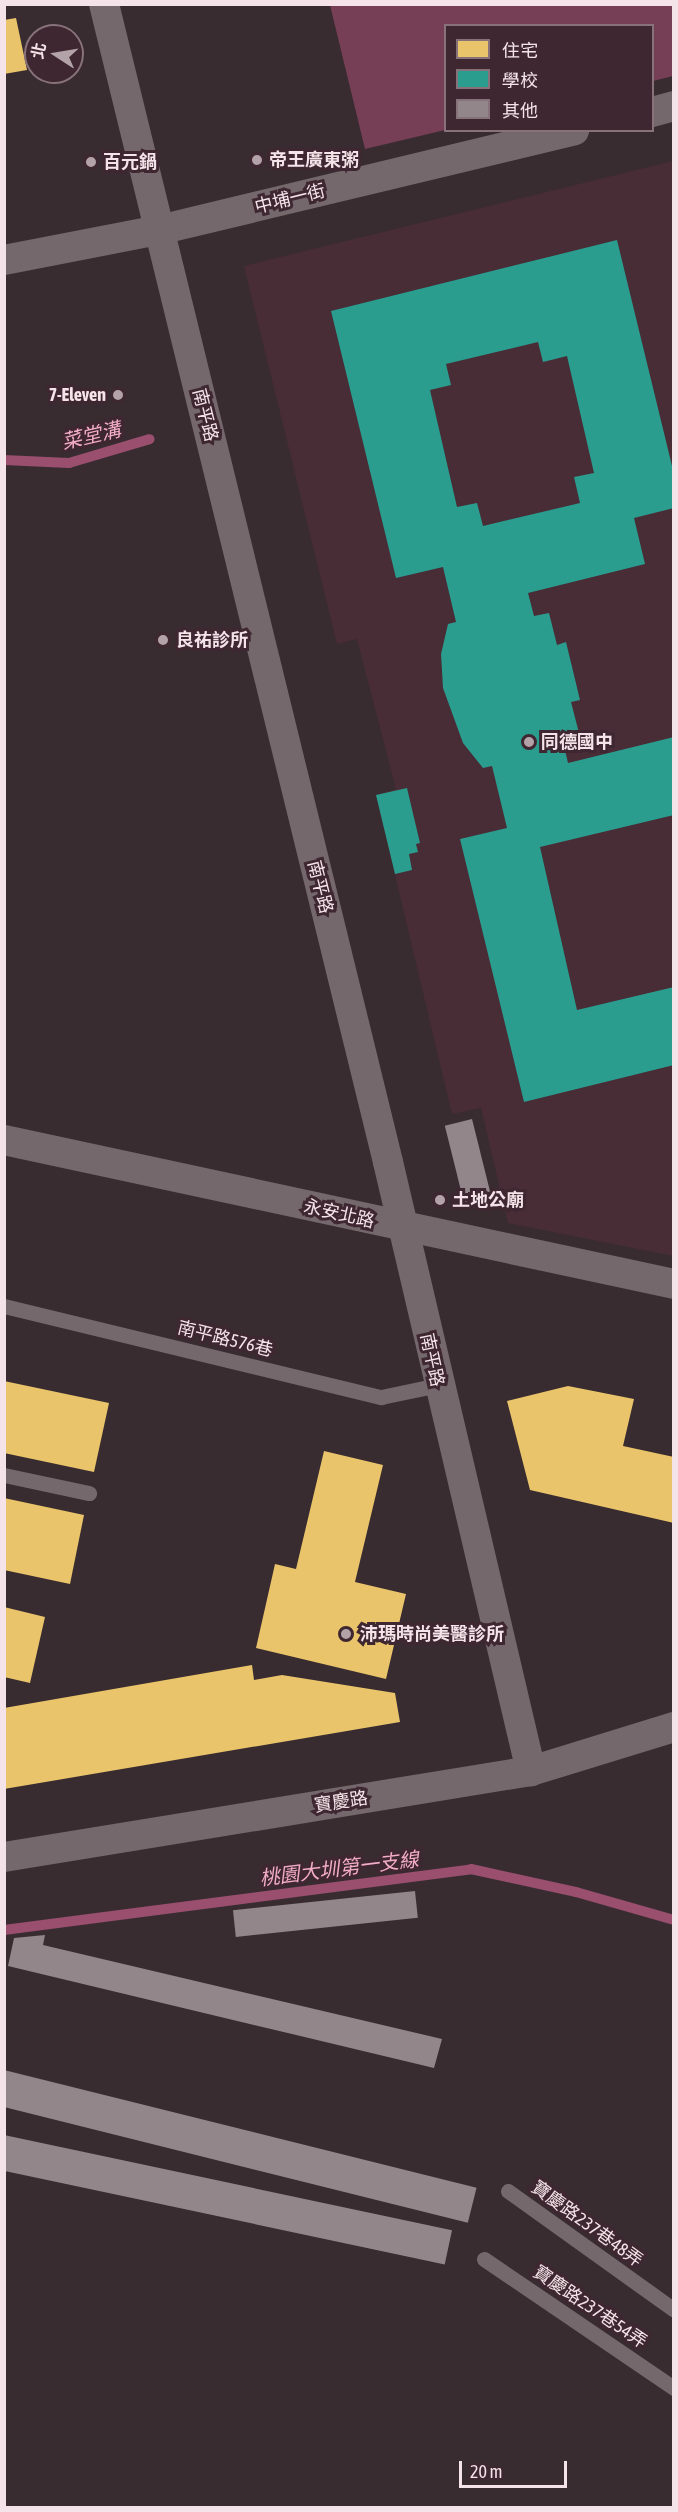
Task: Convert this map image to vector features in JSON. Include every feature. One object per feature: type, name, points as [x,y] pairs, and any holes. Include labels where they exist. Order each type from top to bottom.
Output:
[{"type":"street","name":"南平路","points":[[104,4],[404,1228],[438,1385],[531,1771]]},
{"type":"street","points":[[654,111],[674,106]]},
{"type":"street","name":"中埔一街","points":[[4,260],[159,230],[566,132]]},
{"type":"street","name":"永安北路","points":[[4,1140],[404,1228],[674,1284]]},
{"type":"street","name":"寶慶路","points":[[4,1857],[531,1771],[674,1727]]},
{"type":"lane","name":"南平路576巷","points":[[4,1306],[381,1397],[438,1385]]},
{"type":"lane","points":[[4,1475],[89,1493]]},
{"type":"lane","name":"寶慶路237巷48弄","points":[[507,2191],[674,2310]]},
{"type":"lane","name":"寶慶路237巷54弄","points":[[484,2259],[674,2388]]},
{"type":"shaded area","points":[[330,5],[673,5],[673,76],[654,81],[654,24],[444,24],[444,130],[365,149]]},
{"type":"shaded area","name":"同德國中","points":[[673,161],[673,1256],[508,1223],[481,1108],[452,1114],[376,795],[396,789],[357,639],[337,644],[244,266]]},
{"type":"building: 住宅","points":[[16,18],[24,56],[24,71],[4,74],[4,20]]},
{"type":"building: 住宅","points":[[4,1381],[109,1403],[94,1472],[4,1453]]},
{"type":"building: 住宅","points":[[568,1386],[634,1399],[623,1446],[674,1457],[674,1523],[530,1490],[507,1401]]},
{"type":"building: 住宅","points":[[324,1451],[383,1465],[355,1582],[406,1594],[386,1679],[256,1648],[275,1564],[296,1569]]},
{"type":"building: 住宅","points":[[4,1498],[84,1515],[70,1584],[4,1570]]},
{"type":"building: 住宅","points":[[4,1607],[45,1617],[30,1683],[4,1677]]},
{"type":"building: 住宅","points":[[252,1665],[254,1680],[282,1675],[395,1693],[400,1722],[4,1789],[4,1708]]},
{"type":"building: 學校","points":[[617,240],[674,474],[674,508],[634,518],[645,564],[528,593],[534,616],[549,613],[557,645],[566,642],[580,700],[571,702],[579,733],[562,737],[568,763],[674,737],[674,815],[540,847],[577,1010],[674,987],[674,1065],[524,1102],[460,839],[507,828],[492,766],[483,768],[463,743],[443,688],[441,654],[448,624],[456,622],[443,567],[396,578],[331,311]],"holes":[[[538,342],[543,362],[567,356],[594,473],[574,477],[580,503],[483,526],[477,503],[457,507],[430,390],[451,385],[446,364]]]},
{"type":"building: 學校","points":[[407,788],[420,843],[416,844],[418,852],[409,854],[412,870],[395,874],[376,795]]},
{"type":"building: 其他","points":[[472,1119],[493,1202],[466,1209],[445,1126]]},
{"type":"building: 其他","points":[[415,1891],[418,1918],[236,1937],[233,1910]]},
{"type":"building: 其他","points":[[45,1935],[43,1945],[442,2039],[434,2068],[8,1966],[14,1938]]},
{"type":"building: 其他","points":[[4,2070],[477,2188],[468,2223],[4,2107]]},
{"type":"building: 其他","points":[[4,2135],[452,2230],[445,2264],[4,2171]]},
{"type":"waterway","name":"菜堂溝","points":[[4,460],[69,463],[150,439]]},
{"type":"waterway","name":"桃園大圳第一支線","points":[[4,1930],[471,1869],[576,1892],[674,1920]]},
{"type":"place","name":"帝王廣東粥","points":[[257,160]]},
{"type":"place","name":"百元鍋","points":[[91,162]]},
{"type":"place","name":"7-Eleven","points":[[118,395]]},
{"type":"place","name":"良祐診所","points":[[163,640]]},
{"type":"place","name":"同德國中","points":[[529,742]]},
{"type":"place","name":"土地公廟","points":[[440,1200]]},
{"type":"place","name":"沛瑪時尚美醫診所","points":[[346,1634]]}]
